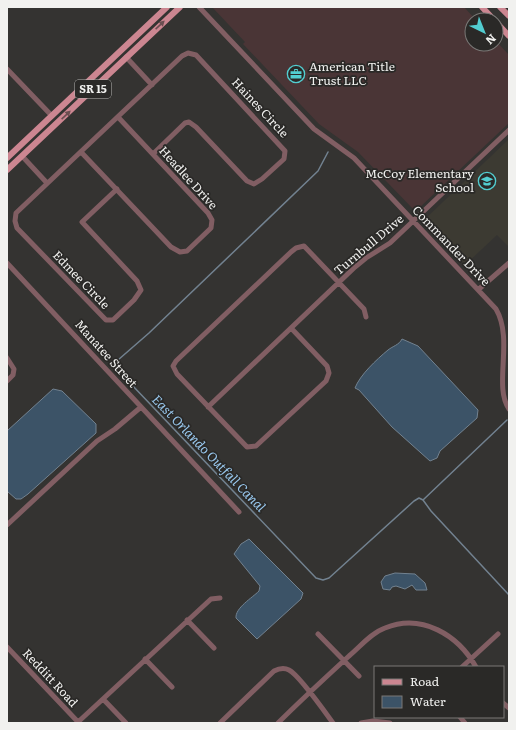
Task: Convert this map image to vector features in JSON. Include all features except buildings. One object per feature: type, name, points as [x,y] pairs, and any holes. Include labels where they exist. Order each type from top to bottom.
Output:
[{"type":"main road","name":"SR 15","points":[[7,159],[167,7]]},
{"type":"main road","name":"SR 15","points":[[7,170],[180,7]]},
{"type":"main road","points":[[500,7],[509,16]]},
{"type":"main road","points":[[22,156],[24,146],[50,122],[52,116]]},
{"type":"street","name":"Commander Drive","points":[[199,7],[304,119],[324,137],[354,158],[496,309],[503,326],[504,395],[509,409]]},
{"type":"street","name":"Haines Circle","points":[[152,85],[182,56],[188,53],[196,55],[285,151],[284,159],[262,179],[254,184],[247,181],[196,127],[189,122],[186,123],[153,154]]},
{"type":"street","points":[[22,156],[47,184],[81,152],[152,85],[126,58]]},
{"type":"street","points":[[7,69],[52,116]]},
{"type":"street","name":"Headlee Drive","points":[[81,152],[171,247],[180,252],[187,251],[211,228],[212,220],[208,213],[118,117]]},
{"type":"street","name":"Turnbull Drive","points":[[208,408],[340,282],[366,258],[390,243],[509,130]]},
{"type":"street","name":"Edmee Circle","points":[[47,184],[16,213],[15,221],[17,228],[106,320],[112,320],[134,300],[141,290],[137,282],[82,222],[117,189]]},
{"type":"street","points":[[291,328],[327,366],[329,373],[326,381],[256,446],[247,447],[177,374],[173,366],[176,361],[296,248],[304,246],[340,282],[364,309],[366,317]]},
{"type":"street","name":"Manatee Street","points":[[7,263],[239,512]]},
{"type":"street","points":[[479,290],[509,263]]},
{"type":"street","points":[[7,358],[14,369],[13,375],[7,381]]},
{"type":"street","points":[[7,525],[97,441],[115,429],[140,407]]},
{"type":"street","points":[[78,723],[187,620],[211,599],[220,598]]},
{"type":"street","points":[[187,620],[214,648]]},
{"type":"street","points":[[278,723],[284,721],[310,692],[344,660],[367,640],[384,628],[416,623],[437,629],[460,644],[475,666]]},
{"type":"street","points":[[318,634],[359,676]]},
{"type":"street","points":[[463,666],[498,634]]},
{"type":"street","name":"Redditt Road","points":[[7,647],[78,723]]},
{"type":"street","points":[[145,660],[172,687]]},
{"type":"street","points":[[220,723],[274,671],[280,668],[289,670],[310,692],[333,723]]},
{"type":"street","points":[[103,699],[126,723]]},
{"type":"street","points":[[361,723],[372,721],[390,723]]},
{"type":"shaded area","points":[[212,7],[464,7],[469,12],[464,12],[464,52],[504,52],[504,50],[509,55],[509,123],[418,209],[414,210],[358,152],[319,124],[243,44],[245,42]]},
{"type":"shaded area","name":"McCoy Elementary School","points":[[508,140],[509,247],[497,235],[465,265],[423,221]]},
{"type":"water","points":[[402,339],[418,346],[478,410],[477,418],[440,451],[437,458],[430,461],[392,427],[359,390],[355,388],[357,383],[369,368],[383,354],[398,344]]},
{"type":"water","points":[[53,389],[62,391],[96,424],[96,433],[28,494],[21,499],[16,499],[7,491],[7,431]]},
{"type":"water","points":[[249,539],[303,593],[301,599],[257,639],[236,618],[236,614],[244,603],[259,591],[260,586],[234,554],[241,544]]},
{"type":"water","points":[[395,573],[415,574],[425,583],[427,590],[416,590],[412,585],[405,589],[396,586],[392,587],[390,590],[383,589],[381,582],[385,576]]},
{"type":"waterway","name":"East Orlando Outfall Canal","points":[[328,152],[318,171],[149,333],[118,360],[117,365],[131,384],[316,578],[323,580],[329,578],[419,498],[423,500],[431,511],[509,595]]},
{"type":"waterway","points":[[423,500],[507,420]]},
{"type":"place","name":"American Title Trust LLC","points":[[296,74]]},
{"type":"place","name":"McCoy Elementary School","points":[[487,181]]}]
